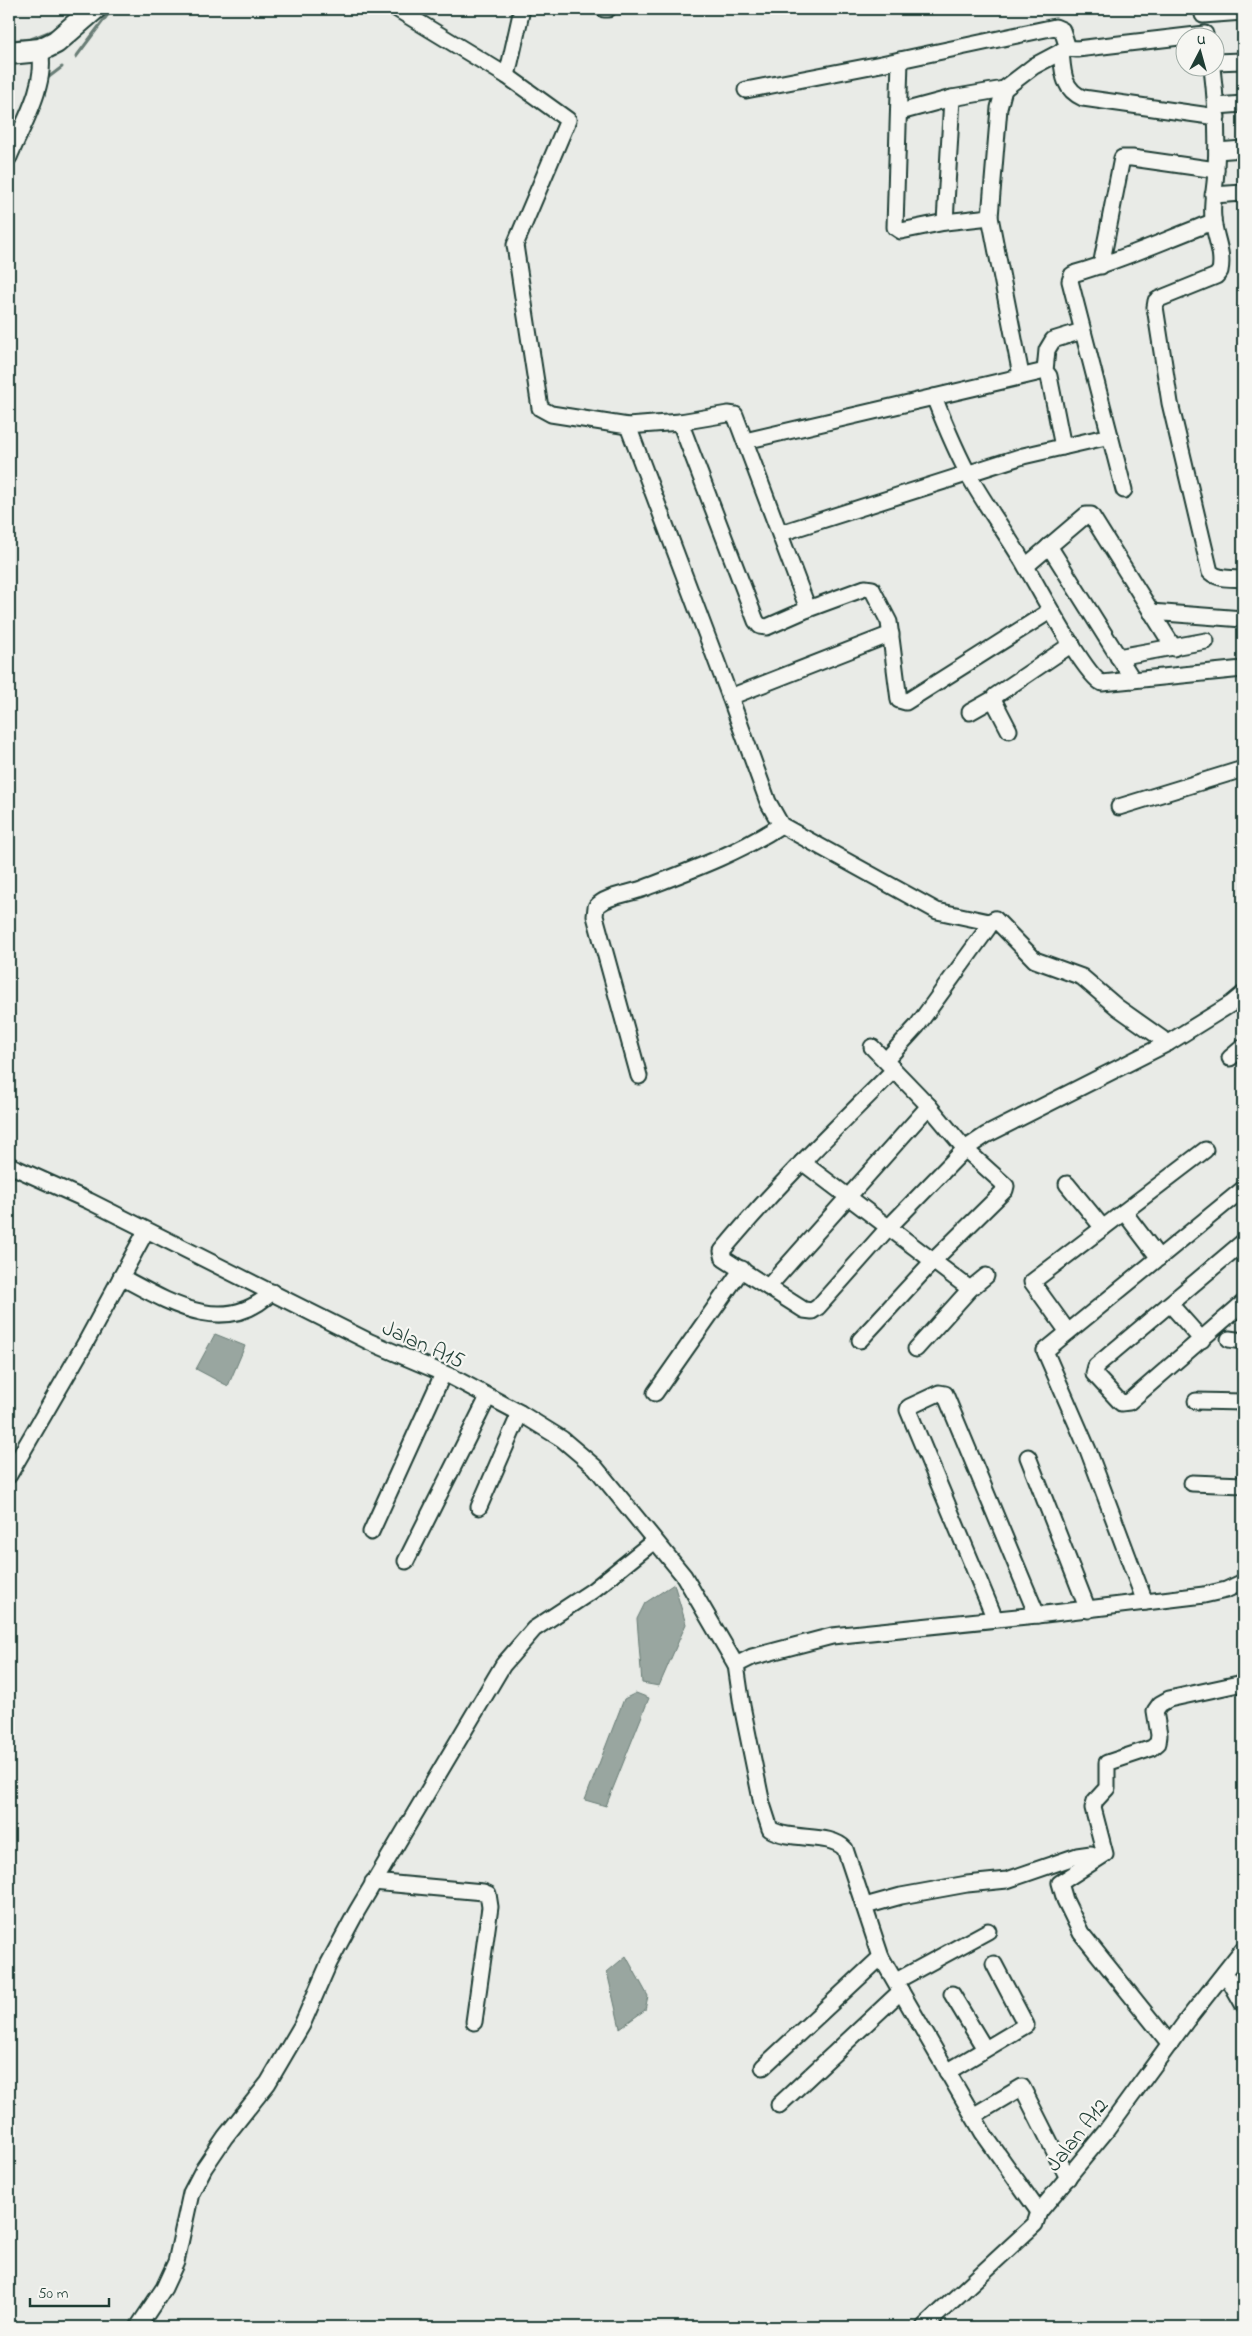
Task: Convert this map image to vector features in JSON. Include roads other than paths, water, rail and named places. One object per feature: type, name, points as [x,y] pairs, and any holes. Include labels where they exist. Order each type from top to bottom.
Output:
[{"type":"highway","points":[[9,53],[40,50],[56,42],[93,10]]},
{"type":"street","points":[[397,9],[507,76],[568,120],[515,245],[540,408],[551,414],[628,426],[735,415],[808,609]]},
{"type":"street","points":[[507,76],[522,9]]},
{"type":"street","points":[[1204,28],[1202,12],[1243,12]]},
{"type":"street","points":[[746,90],[1055,27],[1062,30],[1065,50],[1064,78],[1069,89],[1083,98],[1217,111],[1243,104]]},
{"type":"street","points":[[900,112],[952,98],[1004,89],[1034,66],[1065,50],[1174,39]]},
{"type":"street","points":[[9,157],[37,92],[42,58],[40,50]]},
{"type":"street","points":[[900,60],[900,112],[895,227],[901,231],[945,222],[990,217]]},
{"type":"street","points":[[1224,61],[1243,60]]},
{"type":"street","points":[[1213,78],[1217,111],[1217,150],[1213,219],[1219,241],[1220,271],[1216,276],[1159,299],[1155,307],[1170,403],[1210,572],[1221,578],[1243,579]]},
{"type":"street","points":[[1004,89],[999,108],[990,217],[1021,375]]},
{"type":"street","points":[[945,222],[952,98]]},
{"type":"street","points":[[1217,150],[1243,149]]},
{"type":"street","points":[[1101,266],[1122,158],[1216,170]]},
{"type":"street","points":[[1213,197],[1243,193]]},
{"type":"street","points":[[1124,490],[1070,281],[1072,275],[1076,273],[1101,266],[1210,223],[1213,219]]},
{"type":"street","points":[[1063,447],[1049,376],[1045,371],[1049,344],[1058,337],[1082,331]]},
{"type":"street","points":[[745,441],[1021,375],[1045,371]]},
{"type":"street","points":[[934,397],[969,474],[1026,566],[1050,611],[1099,682],[1243,669]]},
{"type":"street","points":[[680,422],[756,622],[760,626],[767,627],[808,609],[869,588],[874,591],[889,622],[900,700],[906,702],[1050,611]]},
{"type":"street","points":[[628,426],[768,802],[781,825],[937,911],[989,922],[997,920],[1036,960],[1082,977],[1117,1007],[1168,1043]]},
{"type":"street","points":[[780,533],[1023,456],[1110,436]]},
{"type":"street","points":[[1026,566],[1086,515],[1091,515],[1174,648]]},
{"type":"street","points":[[1049,546],[1133,680]]},
{"type":"street","points":[[1151,612],[1243,619]]},
{"type":"street","points":[[730,697],[891,634]]},
{"type":"street","points":[[1118,657],[1206,641]]},
{"type":"street","points":[[970,712],[993,699],[1072,644]]},
{"type":"street","points":[[993,699],[1009,730]]},
{"type":"street","points":[[1119,807],[1243,769]]},
{"type":"street","points":[[639,1076],[595,916],[596,907],[603,902],[731,853],[758,840],[781,825]]},
{"type":"street","points":[[989,922],[988,928],[890,1065],[722,1251],[724,1259],[804,1310],[812,1310],[818,1307],[888,1228],[965,1149],[986,1135],[1168,1043],[1231,1004],[1243,994]]},
{"type":"street","points":[[860,1340],[933,1261],[1006,1188],[1004,1183],[965,1149],[929,1106],[872,1047]]},
{"type":"street","points":[[1230,1058],[1243,1047]]},
{"type":"street","points":[[768,1287],[846,1197],[929,1106]]},
{"type":"street","points":[[1068,1332],[1032,1282],[1205,1150]]},
{"type":"street","points":[[802,1162],[970,1289]]},
{"type":"street","name":"Jalan A15","points":[[9,1165],[89,1201],[370,1342],[443,1374],[520,1413],[562,1439],[595,1467],[684,1576],[736,1665]]},
{"type":"street","points":[[1067,1184],[1103,1228]]},
{"type":"street","points":[[1145,1602],[1088,1450],[1046,1350],[1243,1189]]},
{"type":"street","points":[[1124,1212],[1158,1258]]},
{"type":"street","points":[[9,1474],[86,1342],[146,1231]]},
{"type":"street","points":[[1243,1242],[1096,1366],[1094,1374],[1118,1400],[1125,1403],[1202,1340],[1243,1303]]},
{"type":"street","points":[[655,1393],[742,1269]]},
{"type":"street","points":[[916,1350],[970,1289],[986,1276]]},
{"type":"street","points":[[121,1277],[175,1305],[215,1314],[230,1314],[246,1310],[262,1302],[272,1292]]},
{"type":"street","points":[[1170,1304],[1202,1340]]},
{"type":"street","points":[[371,1532],[443,1374]]},
{"type":"street","points":[[995,1619],[908,1410],[909,1407],[939,1393],[946,1394],[1038,1615]]},
{"type":"street","points":[[406,1561],[488,1397]]},
{"type":"street","points":[[1196,1401],[1243,1402]]},
{"type":"street","points":[[479,1507],[520,1413]]},
{"type":"street","points":[[1028,1457],[1088,1610]]},
{"type":"street","points":[[1192,1484],[1243,1486]]},
{"type":"street","points":[[138,2327],[164,2288],[176,2262],[191,2193],[204,2168],[224,2137],[268,2083],[302,2025],[329,1962],[373,1882],[503,1665],[534,1629],[592,1591],[654,1540]]},
{"type":"street","points":[[1040,2212],[973,2116],[881,1957],[850,1860],[840,1844],[794,1837],[770,1829],[764,1813],[742,1706],[736,1665],[771,1651],[832,1636],[1088,1610],[1204,1595],[1226,1590],[1243,1582]]},
{"type":"street","points":[[1170,2044],[1081,1933],[1065,1900],[1060,1883],[1105,1854],[1093,1808],[1095,1801],[1107,1788],[1107,1763],[1152,1748],[1158,1743],[1159,1735],[1155,1711],[1160,1704],[1168,1700],[1243,1683]]},
{"type":"street","points":[[865,1906],[901,1896],[948,1887],[1007,1880],[1078,1856],[1091,1854],[1094,1856],[1093,1860]]},
{"type":"street","points":[[373,1882],[488,1894],[490,1907],[474,2022]]},
{"type":"street","points":[[779,2105],[898,1986],[988,1931]]},
{"type":"street","name":"Jalan A12","points":[[924,2327],[1035,2224],[1040,2212],[1106,2131],[1243,1950]]},
{"type":"street","points":[[763,2067],[881,1957]]},
{"type":"street","points":[[948,2072],[1026,2025],[994,1964]]},
{"type":"street","points":[[1225,1972],[1243,2004]]},
{"type":"street","points":[[952,1994],[985,2049]]},
{"type":"street","points":[[973,2116],[1022,2087],[1068,2178]]},
{"type":"waterway","points":[[66,19],[76,9]]},
{"type":"waterway","points":[[76,57],[112,9]]},
{"type":"waterway","points":[[9,41],[31,39],[56,29]]},
{"type":"waterway","points":[[45,80],[62,67]]}]
